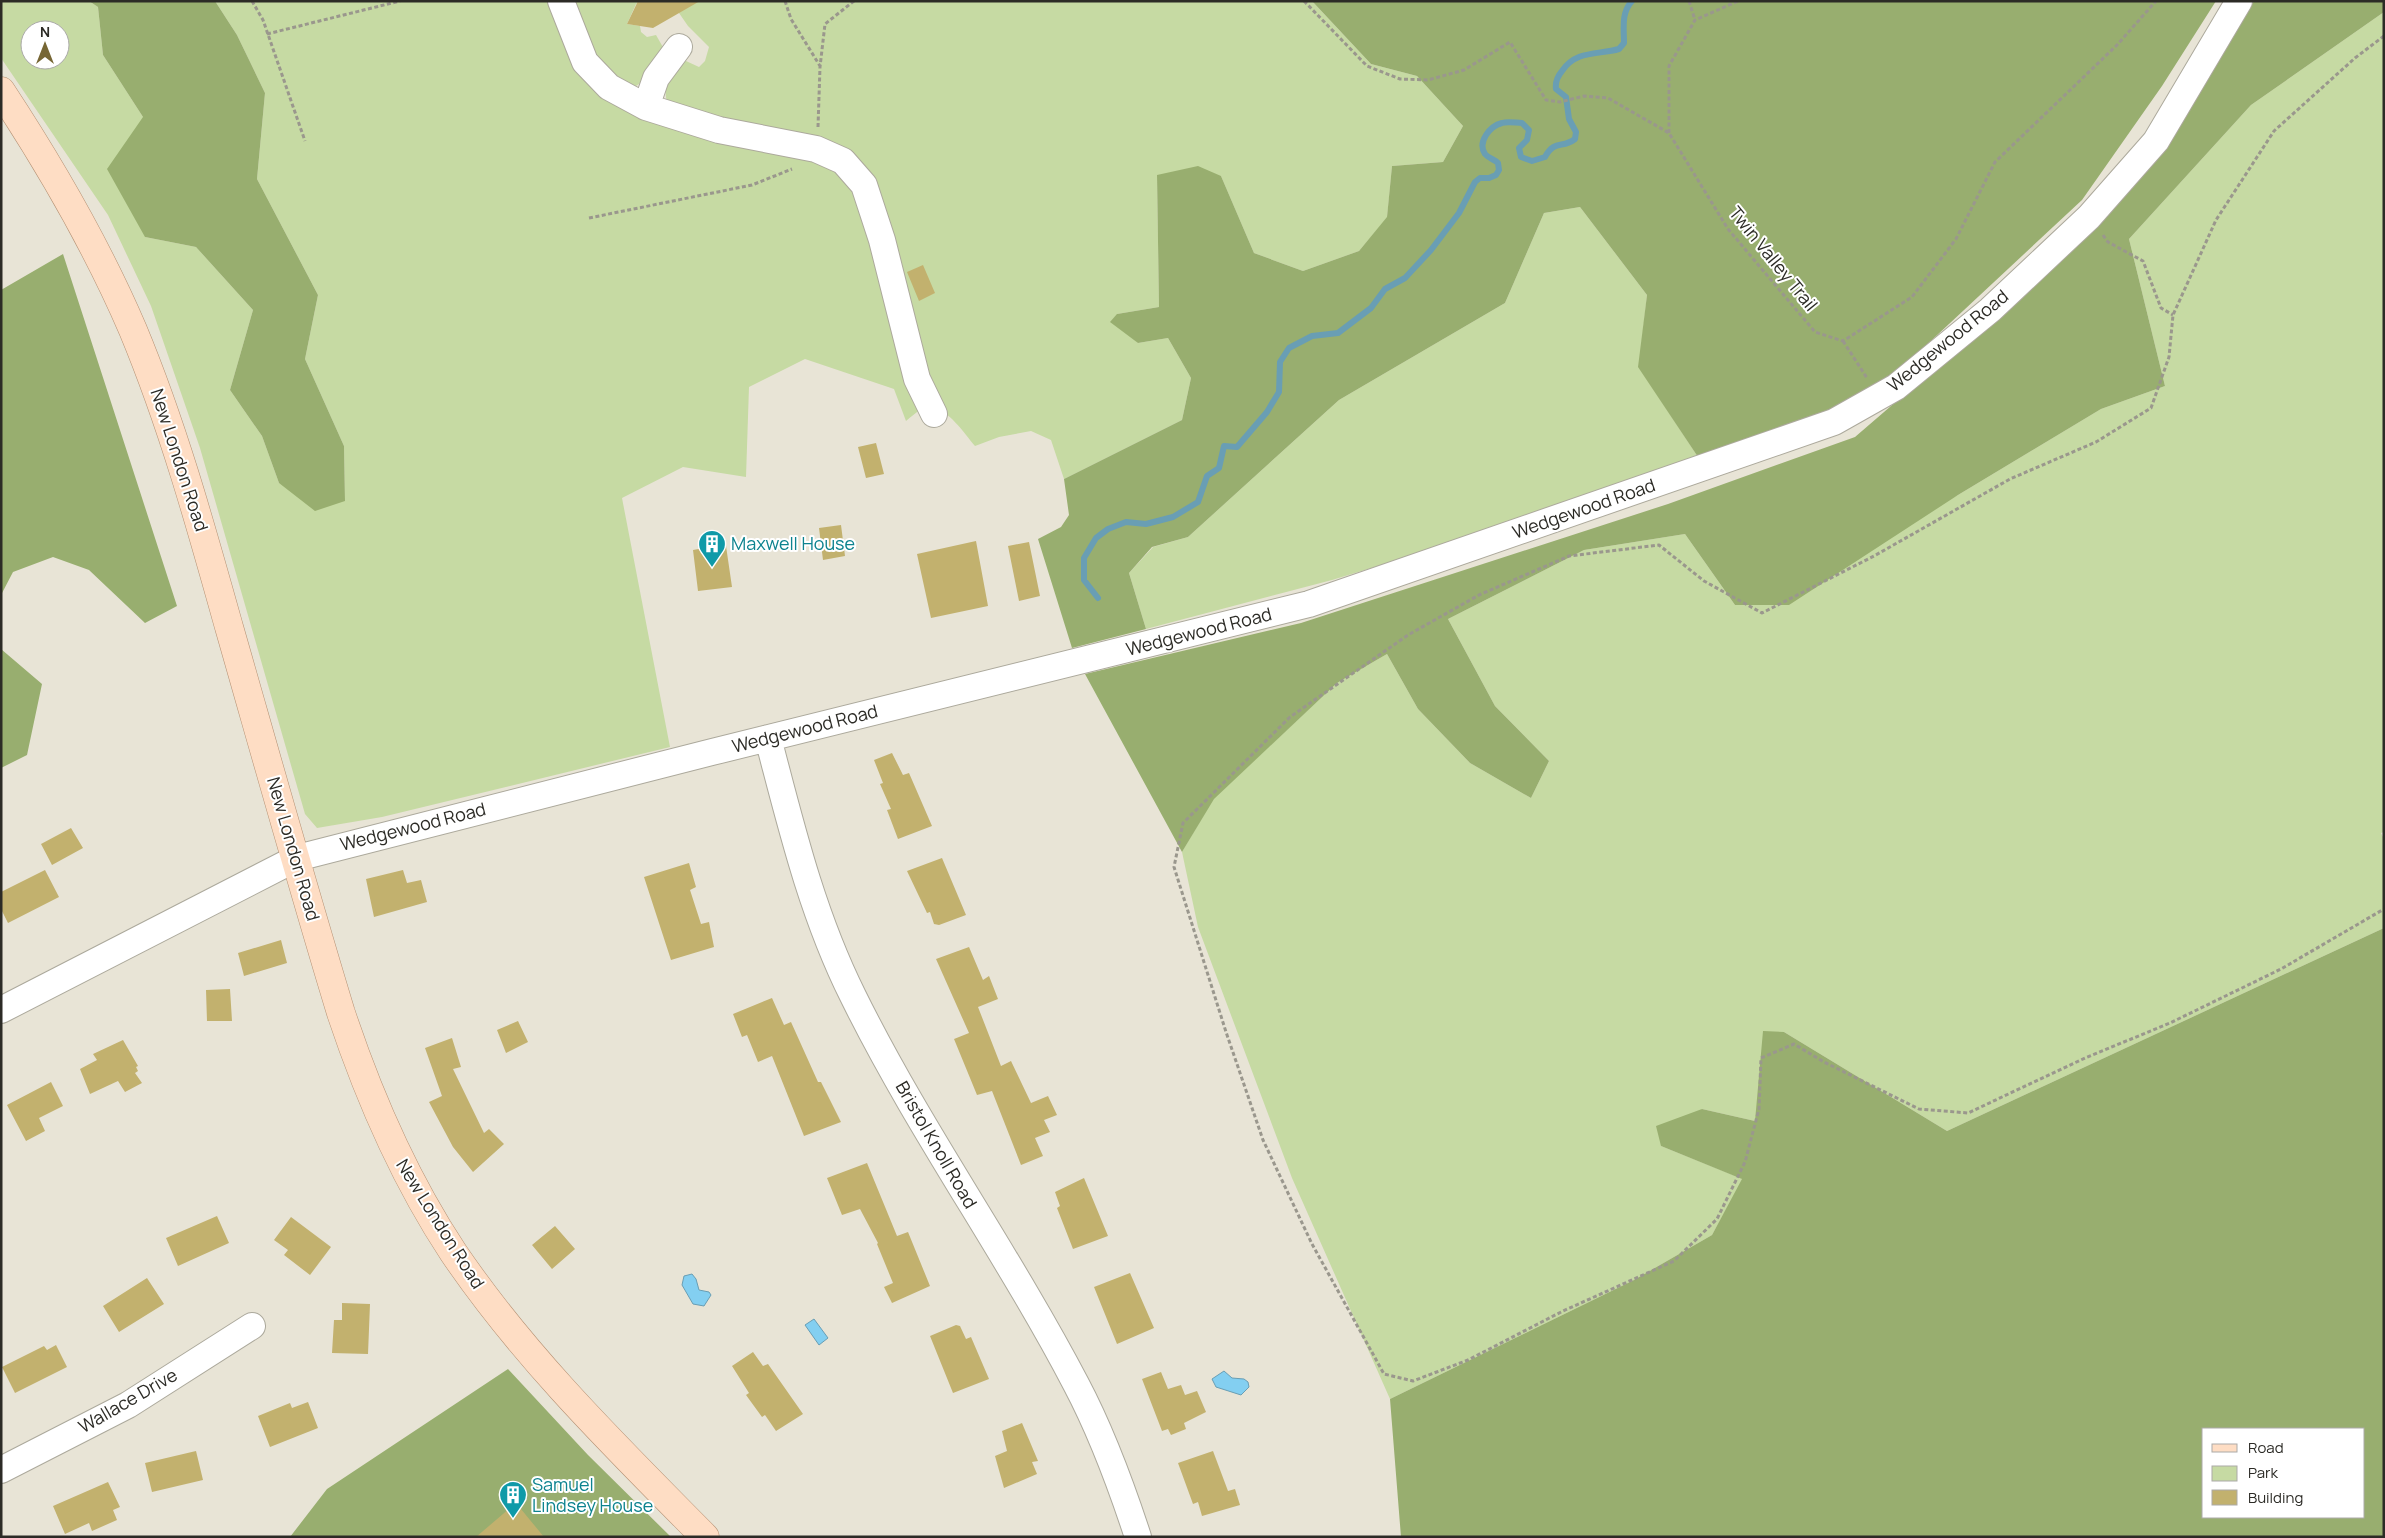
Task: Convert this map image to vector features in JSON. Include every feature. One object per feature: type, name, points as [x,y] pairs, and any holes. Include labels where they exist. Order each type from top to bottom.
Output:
[{"type":"main road","name":"New London Road","points":[[1,91],[61,186],[97,252],[146,364],[172,436],[206,546],[334,989],[356,1057],[391,1142],[423,1202],[464,1267],[530,1351],[605,1434],[705,1537]]},
{"type":"street","points":[[561,1],[585,62],[609,87],[646,107],[719,130],[816,149],[843,161],[864,185],[882,240],[917,379],[934,414]]},
{"type":"street","name":"Wedgewood Road","points":[[1,1010],[297,858],[768,738],[1309,604],[1834,422],[1896,387],[1990,310],[2090,216],[2156,141],[2239,1]]},
{"type":"street","points":[[646,107],[656,78],[679,47]]},
{"type":"street","name":"Bristol Knoll Road","points":[[768,738],[806,882],[852,994],[924,1128],[1045,1326],[1078,1386],[1120,1481],[1138,1537]]},
{"type":"street","name":"Wallace Drive","points":[[1,1470],[128,1405],[252,1326]]},
{"type":"path","points":[[252,1],[264,20],[267,34],[305,141]]},
{"type":"path","points":[[267,34],[400,1]]},
{"type":"path","points":[[785,1],[791,19],[820,67]]},
{"type":"path","name":"Twin Valley Trail","points":[[1304,1],[1367,66],[1400,79],[1428,80],[1464,70],[1510,42],[1546,100],[1560,102],[1584,96],[1608,98],[1669,133],[1734,237],[1815,332],[1843,341]]},
{"type":"path","points":[[1689,1],[1695,20]]},
{"type":"path","points":[[1669,133],[1669,66],[1695,20],[1738,1]]},
{"type":"path","points":[[1879,397],[1843,341],[1912,297],[1956,239],[1995,162],[2117,45],[2156,1]]},
{"type":"path","points":[[2384,36],[2355,58],[2274,131],[2216,220],[2173,315],[2169,357],[2151,408],[2096,442],[2010,480],[1874,556],[1762,613],[1704,581],[1658,545],[1569,556],[1479,595],[1408,635],[1290,717],[1183,823],[1174,867],[1223,1023],[1263,1140],[1312,1244],[1384,1374],[1413,1381],[1468,1360],[1563,1311],[1674,1261],[1717,1218],[1746,1162],[1759,1109],[1761,1058],[1794,1044],[1824,1062],[1919,1109],[1968,1113],[2085,1058],[2170,1024],[2281,968],[2384,909]]},
{"type":"path","points":[[2090,216],[2108,242],[2143,261],[2161,308],[2173,315]]},
{"type":"green space","points":[[1,1],[89,1],[98,7],[103,55],[143,117],[145,237],[196,247],[253,310],[230,390],[262,436],[279,483],[345,501],[344,446],[305,359],[318,295],[257,179],[265,93],[237,35],[215,1],[640,1],[636,4],[627,24],[640,26],[641,32],[647,37],[656,35],[664,49],[648,78],[630,90],[668,108],[667,84],[678,63],[686,61],[699,67],[705,61],[709,47],[688,26],[679,13],[683,1],[1312,1],[1371,64],[1417,76],[1463,126],[1443,162],[1392,166],[1387,218],[1359,251],[1303,271],[1254,253],[1221,176],[1157,175],[1159,307],[1117,314],[1138,343],[1168,338],[1191,378],[1182,420],[1064,479],[1051,440],[1031,431],[999,437],[975,446],[959,426],[945,413],[930,407],[922,409],[906,421],[894,389],[805,359],[749,387],[746,477],[683,467],[622,498],[670,747],[382,817],[317,828],[305,814],[200,448],[151,306],[108,215],[1,58]]},
{"type":"green space","points":[[89,1],[215,1],[237,35],[265,93],[257,179],[318,295],[305,359],[344,446],[345,501],[315,511],[279,483],[262,436],[230,390],[253,310],[196,247],[145,237],[107,169],[143,117],[103,55],[98,7]]},
{"type":"green space","points":[[1312,1],[2216,1],[2162,86],[2082,200],[1890,379],[1827,416],[1700,460],[1638,367],[1647,295],[1580,207],[1544,213],[1505,303],[1339,400],[1188,537],[1152,547],[1129,573],[1146,629],[1072,648],[1038,539],[1061,527],[1069,515],[1064,479],[1182,420],[1191,378],[1168,338],[1138,343],[1110,322],[1117,314],[1159,307],[1157,175],[1198,166],[1221,176],[1254,253],[1303,271],[1359,251],[1387,217],[1392,166],[1443,162],[1463,126],[1417,76],[1371,64]]},
{"type":"green space","points":[[2254,1],[2384,1],[2384,12],[2251,105],[2129,239],[2165,386],[2101,409],[1958,495],[1789,605],[1735,605],[1685,534],[1584,550],[1448,619],[1495,706],[1549,761],[1531,798],[1470,763],[1418,709],[1387,654],[1337,683],[1214,799],[1182,852],[1085,674],[1301,623],[1668,504],[1855,437],[1992,319],[2217,64]]},
{"type":"green space","points":[[2384,12],[2384,832],[2381,833],[2384,839],[2384,928],[1947,1131],[1784,1032],[1755,1121],[1702,1109],[1661,1146],[1743,1179],[1712,1235],[1634,1280],[1390,1399],[1292,1178],[1198,927],[1182,852],[1213,799],[1337,683],[1387,654],[1418,709],[1470,763],[1531,798],[1549,761],[1495,706],[1448,619],[1584,550],[1685,534],[1735,605],[1958,495],[2101,409],[2165,386],[2129,239],[2251,105]]},
{"type":"green space","points":[[1580,207],[1647,295],[1639,367],[1700,460],[1489,532],[1332,580],[1146,629],[1129,573],[1153,547],[1188,537],[1339,400],[1505,303],[1544,213]]},
{"type":"green space","points":[[63,254],[177,606],[145,623],[89,570],[53,557],[13,572],[1,595],[1,290]]},
{"type":"green space","points":[[1,649],[42,684],[27,755],[1,768]]},
{"type":"green space","points":[[2384,928],[2384,1537],[1401,1537],[1390,1399],[1634,1280],[1712,1235],[1742,1179],[1661,1146],[1656,1126],[1702,1109],[1755,1121],[1763,1031],[1784,1032],[1947,1131]]},
{"type":"green space","points":[[508,1369],[588,1455],[671,1537],[290,1537],[327,1489]]},
{"type":"water","points":[[692,1274],[696,1279],[699,1290],[709,1292],[711,1295],[704,1306],[693,1304],[682,1285],[684,1276]]},
{"type":"water","points":[[814,1319],[828,1338],[819,1345],[805,1325]]},
{"type":"water","points":[[1224,1371],[1232,1378],[1244,1379],[1248,1382],[1249,1387],[1241,1395],[1216,1387],[1212,1379]]},
{"type":"building","points":[[638,1],[700,1],[653,28],[627,24]]},
{"type":"building","points":[[923,265],[935,293],[919,301],[907,272]]},
{"type":"building","points":[[876,443],[884,474],[866,478],[858,447]]},
{"type":"building","points":[[841,525],[845,556],[823,560],[819,528]]},
{"type":"building","name":"Maxwell House","points":[[720,535],[722,547],[726,546],[732,587],[698,591],[693,550],[704,548],[703,538]]},
{"type":"building","points":[[976,541],[988,606],[931,618],[917,554]]},
{"type":"building","points":[[1029,542],[1040,596],[1019,601],[1008,546]]},
{"type":"building","points":[[892,753],[903,775],[909,773],[932,826],[898,839],[887,810],[891,809],[880,784],[883,783],[874,760]]},
{"type":"building","points":[[71,828],[83,848],[52,865],[41,844]]},
{"type":"building","points":[[942,858],[966,915],[939,925],[934,924],[930,912],[927,913],[907,871]]},
{"type":"building","points":[[689,863],[696,887],[690,890],[701,924],[709,922],[714,947],[671,960],[644,877]]},
{"type":"building","points":[[45,870],[59,897],[8,923],[1,909],[1,892]]},
{"type":"building","points":[[403,870],[407,883],[421,880],[427,902],[374,917],[366,879]]},
{"type":"building","points":[[281,940],[287,963],[244,976],[238,953]]},
{"type":"building","points":[[969,947],[983,980],[989,976],[998,999],[978,1007],[1001,1066],[1011,1061],[1031,1103],[1048,1096],[1057,1115],[1044,1120],[1050,1132],[1035,1138],[1043,1156],[1021,1165],[992,1091],[977,1095],[954,1039],[969,1033],[936,959]]},
{"type":"building","points":[[230,989],[232,1021],[207,1021],[206,990]]},
{"type":"building","points":[[772,998],[784,1025],[791,1022],[818,1082],[821,1082],[841,1122],[804,1136],[772,1056],[758,1062],[747,1035],[742,1037],[733,1014]]},
{"type":"building","points":[[518,1021],[528,1042],[506,1053],[497,1030]]},
{"type":"building","points":[[452,1038],[461,1067],[453,1069],[484,1133],[489,1129],[504,1144],[473,1172],[453,1147],[429,1102],[442,1096],[425,1048]]},
{"type":"building","points":[[123,1040],[138,1066],[136,1067],[138,1071],[135,1073],[142,1083],[125,1092],[118,1081],[90,1094],[80,1069],[97,1060],[93,1054]]},
{"type":"building","points":[[51,1082],[63,1106],[39,1118],[45,1131],[26,1141],[7,1105]]},
{"type":"building","points":[[867,1163],[897,1236],[908,1232],[930,1286],[892,1303],[884,1287],[893,1283],[878,1243],[860,1209],[842,1215],[827,1178]]},
{"type":"building","points":[[1084,1178],[1108,1236],[1073,1249],[1057,1208],[1060,1206],[1055,1192]]},
{"type":"building","points":[[217,1216],[229,1243],[178,1266],[166,1238]]},
{"type":"building","points":[[291,1217],[331,1247],[310,1275],[284,1255],[288,1250],[274,1240]]},
{"type":"building","points":[[555,1226],[575,1249],[552,1269],[532,1245]]},
{"type":"building","points":[[1130,1273],[1154,1328],[1117,1344],[1094,1287]]},
{"type":"building","points":[[147,1278],[164,1304],[119,1332],[103,1306]]},
{"type":"building","points":[[342,1303],[370,1304],[368,1354],[332,1353],[334,1320],[342,1320]]},
{"type":"building","points":[[956,1325],[960,1326],[966,1339],[971,1337],[989,1379],[953,1393],[930,1336]]},
{"type":"building","points":[[56,1345],[67,1367],[15,1393],[2,1367],[44,1346],[47,1350]]},
{"type":"building","points":[[753,1352],[763,1366],[768,1364],[803,1414],[776,1431],[765,1415],[762,1417],[746,1395],[749,1393],[732,1366]]},
{"type":"building","points":[[1161,1372],[1168,1389],[1181,1385],[1185,1395],[1197,1391],[1206,1412],[1184,1423],[1186,1429],[1171,1435],[1168,1429],[1162,1431],[1142,1379]]},
{"type":"building","points":[[308,1402],[318,1428],[270,1447],[258,1416],[290,1403],[292,1408]]},
{"type":"building","points":[[1022,1423],[1038,1461],[1032,1462],[1037,1474],[1004,1488],[995,1456],[1007,1451],[1002,1431]]},
{"type":"building","points":[[196,1451],[203,1480],[152,1492],[145,1463]]},
{"type":"building","points":[[1213,1451],[1228,1491],[1235,1489],[1240,1505],[1202,1516],[1198,1502],[1193,1504],[1178,1463]]},
{"type":"building","points":[[108,1482],[120,1507],[113,1510],[117,1520],[92,1531],[89,1523],[65,1534],[53,1506]]},
{"type":"building","name":"Samuel Lindsey House","points":[[516,1503],[544,1537],[476,1537]]},
{"type":"waterway","points":[[1098,598],[1084,580],[1084,558],[1096,538],[1108,529],[1126,522],[1146,524],[1173,517],[1198,502],[1207,476],[1219,468],[1224,446],[1237,447],[1267,412],[1279,392],[1280,362],[1289,348],[1312,336],[1338,333],[1371,308],[1385,289],[1405,278],[1431,250],[1459,213],[1475,182],[1480,178],[1489,178],[1496,175],[1499,170],[1498,163],[1486,155],[1483,149],[1486,135],[1493,127],[1504,122],[1522,123],[1529,130],[1527,140],[1519,148],[1521,157],[1532,161],[1545,157],[1555,146],[1566,144],[1575,139],[1576,132],[1569,119],[1566,97],[1556,89],[1557,80],[1568,64],[1581,56],[1619,49],[1624,43],[1625,16],[1628,6],[1632,1]]},
{"type":"place","name":"Maxwell House","points":[[712,568]]},
{"type":"place","name":"Samuel Lindsey House","points":[[513,1519]]}]
